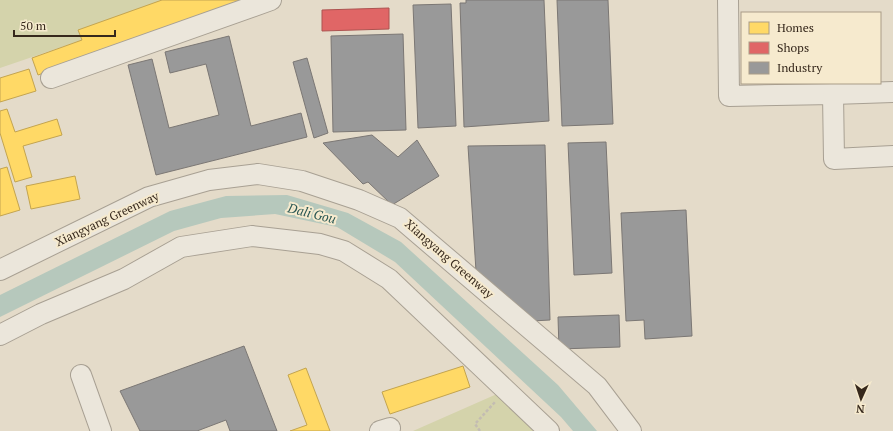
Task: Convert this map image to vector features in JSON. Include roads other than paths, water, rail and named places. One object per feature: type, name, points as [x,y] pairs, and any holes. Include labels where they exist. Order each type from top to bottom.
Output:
[{"type":"street","points":[[51,78],[271,0]]},
{"type":"street","points":[[728,0],[729,96],[893,92]]},
{"type":"street","points":[[833,94],[834,159],[893,156]]},
{"type":"street","name":"Xiangyang Greenway","points":[[0,270],[149,197],[209,180],[258,174],[302,181],[359,200],[400,218],[597,386],[631,431]]},
{"type":"street","points":[[0,335],[41,314],[124,279],[180,247],[252,236],[320,244],[344,252],[389,279],[549,431]]},
{"type":"street","points":[[81,375],[101,431]]},
{"type":"water","name":"Dali Gou","points":[[287,195],[348,213],[401,242],[558,385],[597,431],[573,431],[561,417],[395,262],[337,227],[275,214],[221,218],[174,231],[0,317],[0,295],[170,211],[226,196]]}]
